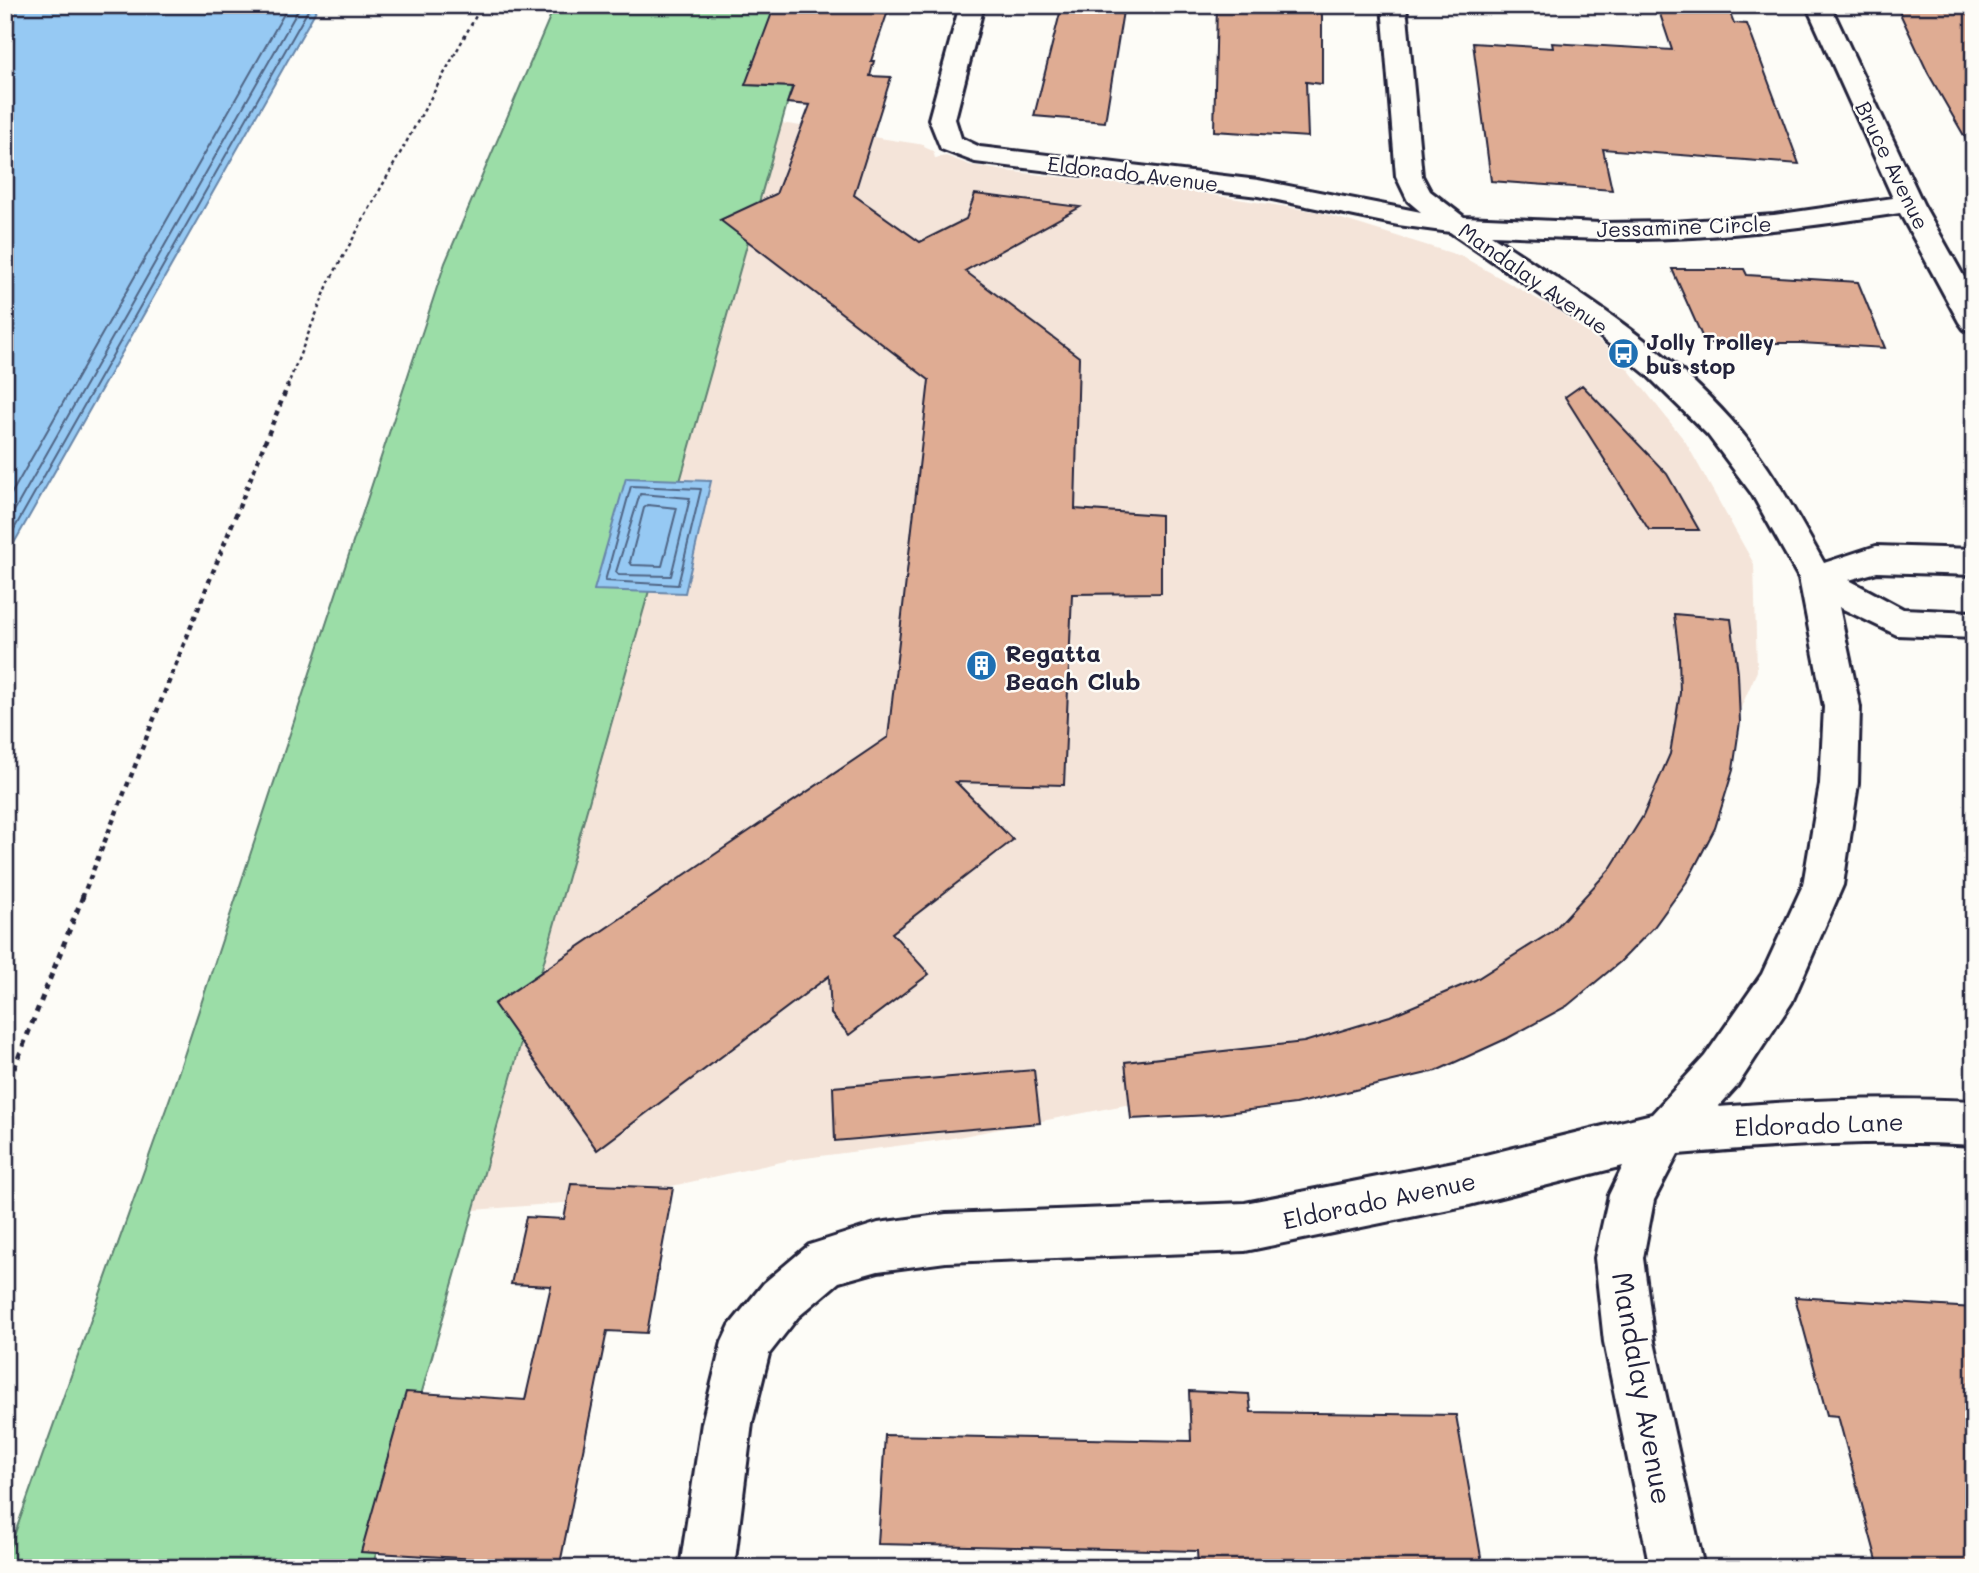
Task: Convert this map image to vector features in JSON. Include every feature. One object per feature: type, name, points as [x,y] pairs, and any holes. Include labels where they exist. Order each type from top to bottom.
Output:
[{"type":"street","name":"Eldorado Avenue","points":[[972,5],[942,119],[950,143],[975,153],[1011,159],[1258,188],[1398,217],[1458,225]]},
{"type":"street","name":"Mandalay Avenue","points":[[1394,5],[1409,176],[1418,195],[1597,319],[1658,368],[1711,419],[1765,486],[1816,578]]},
{"type":"street","name":"Bruce Avenue","points":[[1818,5],[1909,204],[1974,322]]},
{"type":"street","name":"Jessamine Circle","points":[[1458,225],[1600,231],[1672,230],[1774,223],[1909,204]]},
{"type":"street","points":[[1816,578],[1876,559],[1974,562]]},
{"type":"street","points":[[1816,578],[1897,622],[1974,625]]},
{"type":"street","points":[[1665,1133],[1721,1072],[1777,988],[1823,885],[1839,784],[1842,707],[1816,578]]},
{"type":"street","name":"Eldorado Lane","points":[[1665,1133],[1805,1122],[1918,1120],[1974,1123]]},
{"type":"street","name":"Eldorado Avenue","points":[[707,1568],[727,1423],[747,1342],[782,1300],[826,1262],[878,1247],[946,1238],[1245,1227],[1469,1182],[1665,1133]]},
{"type":"street","name":"Mandalay Avenue","points":[[1665,1133],[1632,1195],[1619,1258],[1629,1342],[1677,1568]]},
{"type":"path","points":[[5,1091],[329,282],[482,5]]},
{"type":"shaded area","points":[[781,123],[925,145],[924,147],[933,151],[935,158],[946,156],[970,165],[1006,171],[1187,191],[1319,212],[1461,256],[1557,310],[1616,354],[1685,441],[1754,564],[1757,671],[1691,821],[1579,996],[1427,1062],[1146,1101],[942,1140],[790,1160],[613,1199],[473,1210]]},
{"type":"green space","points":[[555,5],[815,5],[372,1568],[5,1568],[5,1561],[172,1092],[445,263]]},
{"type":"water","points":[[5,5],[319,5],[5,559]]},
{"type":"water","points":[[626,478],[711,481],[685,593],[594,590]]},
{"type":"building","name":"Regatta Beach Club","points":[[775,5],[878,5],[875,13],[887,14],[871,61],[874,61],[870,76],[891,77],[854,195],[920,242],[966,219],[975,194],[1080,207],[965,271],[1079,357],[1075,509],[1161,515],[1161,593],[1072,594],[1064,785],[956,782],[1013,840],[892,933],[929,974],[849,1035],[831,1014],[829,976],[597,1150],[494,1004],[888,737],[929,380],[720,220],[776,194],[810,105],[787,103],[793,87],[745,85]]},
{"type":"building","points":[[1062,5],[1124,5],[1105,122],[1034,116]]},
{"type":"building","points":[[1217,5],[1322,5],[1322,84],[1306,82],[1308,137],[1214,131]]},
{"type":"building","points":[[1657,5],[1727,5],[1734,23],[1747,24],[1799,164],[1603,149],[1612,190],[1491,181],[1473,43],[1553,48],[1552,43],[1672,50]]},
{"type":"building","points":[[1896,5],[1965,5],[1974,22],[1974,153],[1928,73]]},
{"type":"building","points":[[1672,269],[1744,269],[1747,275],[1858,282],[1885,348],[1801,343],[1705,343]]},
{"type":"building","points":[[1582,385],[1667,474],[1699,530],[1649,530],[1565,397]]},
{"type":"building","points":[[1674,614],[1731,619],[1738,673],[1740,722],[1733,770],[1715,828],[1688,880],[1654,927],[1620,962],[1567,1006],[1508,1038],[1436,1071],[1295,1104],[1211,1115],[1131,1119],[1125,1062],[1304,1042],[1390,1016],[1475,980],[1553,931],[1610,869],[1643,816],[1670,754],[1680,693]]},
{"type":"building","points":[[1034,1070],[1040,1123],[835,1141],[833,1087]]},
{"type":"building","points":[[571,1184],[673,1188],[647,1333],[607,1331],[560,1564],[361,1552],[406,1392],[525,1400],[551,1286],[511,1284],[526,1217],[564,1219]]},
{"type":"building","points":[[1795,1297],[1974,1308],[1974,1568],[1879,1568],[1838,1416],[1827,1415]]},
{"type":"building","points":[[1189,1391],[1249,1394],[1251,1412],[1456,1415],[1483,1568],[1198,1566],[1197,1551],[878,1544],[885,1435],[1191,1441]]},
{"type":"place","name":"Jolly Trolley bus stop","points":[[1623,353]]},
{"type":"place","name":"Regatta Beach Club","points":[[982,666]]}]
